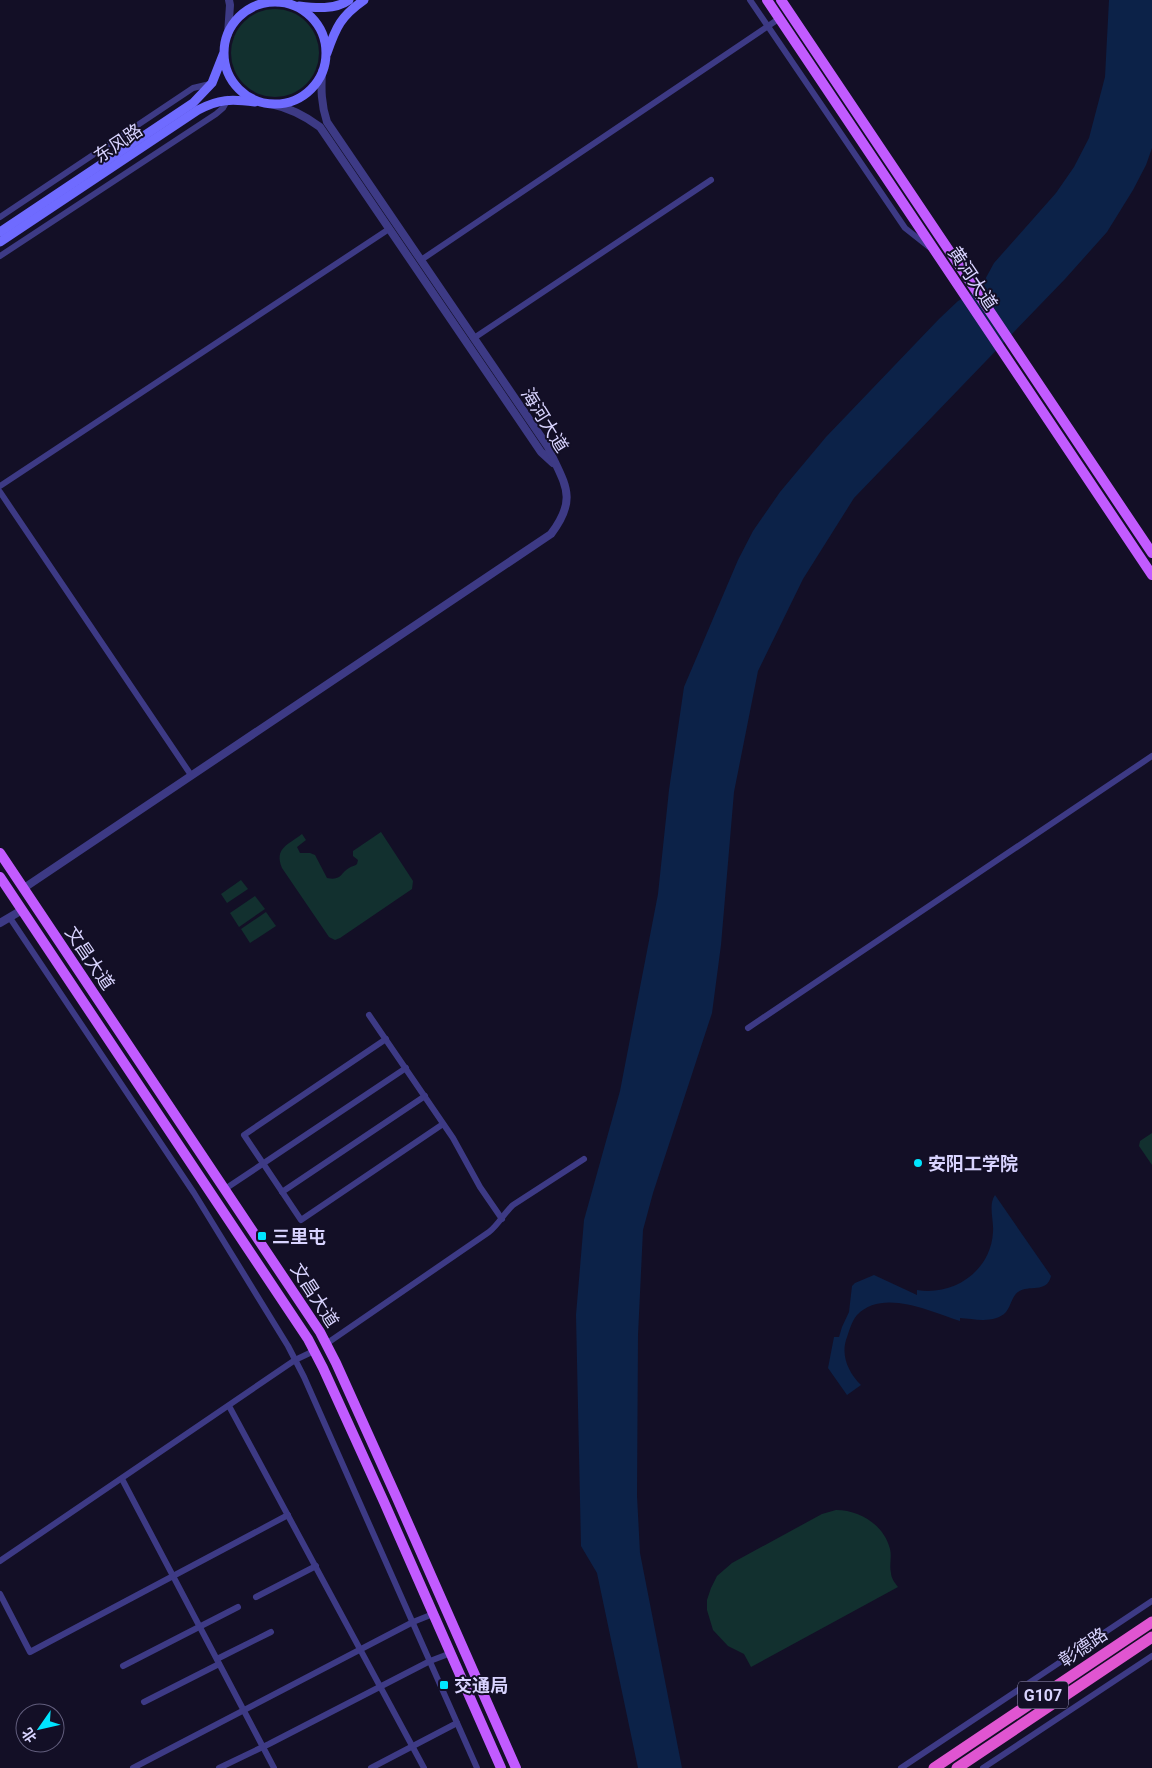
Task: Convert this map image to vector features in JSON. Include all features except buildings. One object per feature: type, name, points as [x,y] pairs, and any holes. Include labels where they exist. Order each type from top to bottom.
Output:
[{"type":"highway","name":"彰德路","points":[[934,1768],[1152,1622]]},
{"type":"highway","name":"彰德路","points":[[957,1768],[1152,1637]]},
{"type":"main road","points":[[349,0],[334,6],[320,8],[274,1],[247,10],[236,20],[228,34],[224,50],[228,73],[237,86],[249,96],[267,103],[287,102],[302,96],[314,85],[322,71],[337,27],[350,9],[364,0]]},
{"type":"main road","name":"黄河大道","points":[[767,0],[1152,574]]},
{"type":"main road","name":"黄河大道","points":[[782,0],[1152,554]]},
{"type":"main road","points":[[293,5],[306,13],[317,25],[324,39],[326,55]]},
{"type":"main road","name":"东风路","points":[[0,232],[193,103],[212,83],[224,50]]},
{"type":"main road","name":"东风路","points":[[0,242],[211,103],[228,99],[267,103]]},
{"type":"main road","name":"文昌大道","points":[[0,853],[310,1316],[326,1344],[396,1496],[516,1768]]},
{"type":"main road","name":"文昌大道","points":[[0,877],[287,1307],[314,1351],[501,1768]]},
{"type":"street","points":[[228,34],[229,0]]},
{"type":"street","points":[[750,0],[905,228],[936,251]]},
{"type":"street","points":[[421,260],[780,18]]},
{"type":"street","name":"海河大道","points":[[322,71],[322,109],[327,122],[548,447],[557,466]]},
{"type":"street","points":[[0,217],[193,88],[212,83]]},
{"type":"street","points":[[0,256],[216,114],[223,108],[228,99]]},
{"type":"street","name":"海河大道","points":[[267,103],[286,107],[305,115],[320,127],[541,452],[557,466]]},
{"type":"street","points":[[474,338],[711,180]]},
{"type":"street","points":[[0,486],[389,229]]},
{"type":"street","points":[[24,888],[551,534],[559,524],[566,502],[564,480],[557,466]]},
{"type":"street","points":[[0,492],[191,775]]},
{"type":"street","points":[[748,1028],[1152,756]]},
{"type":"street","points":[[0,923],[22,910]]},
{"type":"street","points":[[10,918],[194,1193],[288,1346],[477,1768]]},
{"type":"street","points":[[370,1015],[444,1124],[480,1187],[502,1219]]},
{"type":"street","points":[[386,1039],[244,1135],[301,1220],[444,1124]]},
{"type":"street","points":[[225,1189],[406,1068]]},
{"type":"street","points":[[282,1192],[424,1096]]},
{"type":"street","points":[[326,1344],[489,1232],[499,1224],[506,1211],[513,1205],[584,1159]]},
{"type":"street","points":[[0,1562],[295,1360],[314,1351]]},
{"type":"street","points":[[229,1406],[424,1768]]},
{"type":"street","points":[[122,1479],[274,1768]]},
{"type":"street","points":[[0,1594],[30,1652],[288,1515]]},
{"type":"street","points":[[256,1597],[316,1566]]},
{"type":"street","points":[[901,1768],[1152,1601]]},
{"type":"street","points":[[123,1666],[238,1607]]},
{"type":"street","points":[[132,1768],[360,1649],[433,1614]]},
{"type":"street","points":[[144,1702],[271,1632]]},
{"type":"street","points":[[219,1768],[430,1661],[451,1653]]},
{"type":"street","points":[[983,1768],[1152,1656]]},
{"type":"street","points":[[371,1768],[457,1723]]},
{"type":"green space","points":[[275,9],[292,13],[306,22],[315,36],[319,53],[315,70],[306,84],[292,93],[275,97],[258,93],[244,84],[235,70],[231,53],[235,36],[244,22],[258,13]]},
{"type":"green space","points":[[381,832],[413,881],[412,889],[335,940],[329,937],[282,868],[280,861],[281,851],[287,844],[302,834],[306,840],[297,847],[300,853],[315,855],[327,878],[332,879],[340,876],[357,864],[358,860],[353,856],[353,851]]},
{"type":"green space","points":[[241,880],[248,889],[227,903],[221,894]]},
{"type":"green space","points":[[255,896],[265,909],[239,927],[230,913]]},
{"type":"green space","points":[[266,912],[276,926],[250,943],[241,929]]},
{"type":"green space","points":[[1152,1133],[1152,1165],[1139,1146],[1140,1141]]},
{"type":"green space","points":[[836,1510],[862,1516],[877,1526],[887,1540],[891,1555],[890,1567],[892,1577],[898,1587],[751,1667],[744,1654],[728,1646],[713,1630],[707,1610],[707,1600],[717,1576],[732,1563],[822,1514]]},
{"type":"water","points":[[1109,0],[1152,0],[1152,148],[1146,165],[1133,190],[1107,232],[1065,279],[854,498],[803,579],[758,671],[734,792],[721,945],[712,1013],[653,1193],[643,1230],[638,1335],[637,1496],[640,1553],[682,1768],[638,1768],[597,1573],[581,1546],[576,1315],[584,1220],[620,1091],[658,894],[669,790],[684,687],[738,560],[753,531],[780,492],[826,437],[939,319],[958,301],[975,292],[982,285],[994,263],[1056,193],[1074,167],[1089,138],[1105,77]]},
{"type":"water","points":[[995,1195],[1051,1276],[1049,1282],[1042,1287],[1018,1292],[1006,1312],[1001,1316],[990,1319],[960,1318],[960,1321],[907,1304],[880,1303],[868,1307],[855,1318],[846,1340],[845,1359],[853,1375],[861,1385],[847,1395],[828,1368],[834,1337],[839,1337],[849,1312],[852,1286],[874,1275],[917,1295],[917,1290],[931,1291],[944,1289],[957,1285],[968,1278],[978,1269],[991,1246],[993,1232],[992,1203]]},
{"type":"place","name":"安阳工学院","points":[[918,1163]]},
{"type":"place","name":"三里屯","points":[[262,1236]]},
{"type":"place","name":"交通局","points":[[444,1685]]}]
